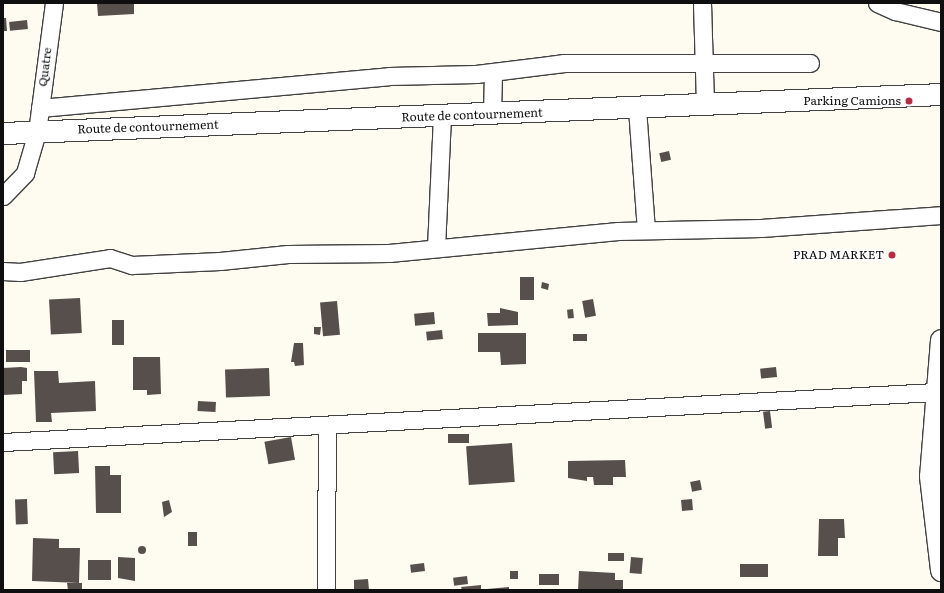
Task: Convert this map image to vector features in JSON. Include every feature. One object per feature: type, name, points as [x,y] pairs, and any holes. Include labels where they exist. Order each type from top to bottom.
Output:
[{"type":"street","name":"Quatre","points":[[3,196],[25,173],[37,132],[54,3]]},
{"type":"street","points":[[702,3],[706,62],[705,106]]},
{"type":"street","points":[[877,3],[895,11],[941,22]]},
{"type":"street","points":[[40,108],[389,76],[493,72],[564,63],[810,63]]},
{"type":"street","points":[[492,114],[493,72]]},
{"type":"street","name":"Route de contournement","points":[[3,134],[705,106],[941,94]]},
{"type":"street","points":[[637,108],[646,230]]},
{"type":"street","points":[[436,248],[442,116]]},
{"type":"street","points":[[3,271],[20,272],[110,258],[132,265],[220,261],[288,254],[389,253],[646,230],[761,228],[941,215]]},
{"type":"street","points":[[941,350],[936,392],[930,476],[941,570]]},
{"type":"street","points":[[3,442],[327,426],[936,392]]},
{"type":"street","points":[[326,590],[327,426]]},
{"type":"building","points":[[97,3],[134,3],[134,14],[98,16]]},
{"type":"building","points":[[3,18],[6,18],[7,31],[3,31]]},
{"type":"building","points":[[27,20],[28,29],[10,31],[9,22]]},
{"type":"building","points":[[669,151],[671,160],[661,162],[659,153]]},
{"type":"building","points":[[520,277],[534,277],[534,300],[520,300]]},
{"type":"building","points":[[542,282],[549,284],[548,290],[541,288]]},
{"type":"building","points":[[80,298],[82,333],[51,335],[49,300]]},
{"type":"building","points":[[593,299],[596,316],[585,318],[582,301]]},
{"type":"building","points":[[337,301],[340,335],[323,336],[320,302]]},
{"type":"building","points":[[500,308],[518,312],[518,325],[488,326],[487,313],[500,313]]},
{"type":"building","points":[[573,309],[574,318],[568,319],[567,310]]},
{"type":"building","points":[[434,312],[435,324],[415,326],[414,314]]},
{"type":"building","points":[[112,320],[124,320],[124,345],[112,345]]},
{"type":"building","points":[[314,327],[321,327],[320,335],[314,334]]},
{"type":"building","points":[[442,330],[443,339],[427,341],[426,332]]},
{"type":"building","points":[[478,333],[526,333],[526,364],[501,365],[500,352],[478,352]]},
{"type":"building","points":[[573,334],[587,334],[587,341],[573,341]]},
{"type":"building","points":[[294,343],[303,343],[304,365],[295,366],[294,362],[291,362]]},
{"type":"building","points":[[6,350],[30,350],[30,362],[6,362]]},
{"type":"building","points":[[133,357],[160,357],[161,394],[147,395],[147,390],[133,390]]},
{"type":"building","points":[[776,367],[777,377],[761,379],[760,369]]},
{"type":"building","points":[[3,368],[27,368],[27,381],[22,381],[22,394],[3,395]]},
{"type":"building","points":[[269,368],[270,396],[226,398],[225,370]]},
{"type":"building","points":[[34,371],[58,371],[59,383],[95,381],[96,411],[51,413],[52,422],[36,422]]},
{"type":"building","points":[[198,401],[216,402],[215,412],[197,411]]},
{"type":"building","points":[[770,411],[772,428],[765,429],[763,412]]},
{"type":"building","points":[[448,434],[469,434],[469,443],[448,443]]},
{"type":"building","points":[[291,437],[295,460],[268,464],[264,442]]},
{"type":"building","points":[[512,443],[515,482],[469,485],[466,446]]},
{"type":"building","points":[[78,451],[79,473],[54,474],[53,452]]},
{"type":"building","points":[[625,460],[626,477],[613,477],[613,485],[594,485],[593,477],[587,477],[587,481],[568,478],[568,461]]},
{"type":"building","points":[[95,466],[110,466],[110,475],[121,475],[121,513],[96,513]]},
{"type":"building","points":[[700,480],[702,490],[692,492],[690,482]]},
{"type":"building","points":[[15,499],[27,499],[28,524],[16,524]]},
{"type":"building","points":[[692,499],[693,510],[682,511],[681,500]]},
{"type":"building","points":[[169,500],[172,512],[164,517],[162,502]]},
{"type":"building","points":[[819,519],[844,519],[845,538],[838,538],[838,556],[818,556]]},
{"type":"building","points":[[188,532],[197,532],[197,546],[188,546]]},
{"type":"building","points":[[33,538],[59,539],[59,548],[80,548],[79,583],[32,581]]},
{"type":"building","points":[[140,546],[144,546],[146,550],[144,554],[140,554],[138,552],[138,548]]},
{"type":"building","points":[[608,553],[624,553],[624,561],[608,561]]},
{"type":"building","points":[[118,557],[135,558],[135,581],[118,578]]},
{"type":"building","points":[[631,557],[643,558],[642,574],[630,573]]},
{"type":"building","points":[[88,560],[111,560],[111,580],[88,580]]},
{"type":"building","points":[[424,563],[425,571],[411,573],[410,565]]},
{"type":"building","points":[[740,564],[768,564],[768,577],[740,577]]},
{"type":"building","points":[[510,571],[518,571],[518,579],[510,579]]},
{"type":"building","points":[[579,571],[615,573],[615,580],[623,580],[623,590],[578,590]]},
{"type":"building","points":[[539,574],[559,574],[559,585],[539,585]]},
{"type":"building","points":[[467,576],[468,584],[454,586],[453,578]]},
{"type":"building","points":[[368,579],[369,590],[354,590],[354,580]]},
{"type":"building","points":[[67,583],[82,583],[82,589],[68,590]]},
{"type":"building","points":[[481,585],[481,590],[462,590],[461,587]]},
{"type":"building","points":[[509,587],[509,590],[487,590],[487,589]]},
{"type":"place","name":"Parking Camions","points":[[909,101]]},
{"type":"place","name":"PRAD MARKET","points":[[892,255]]}]
